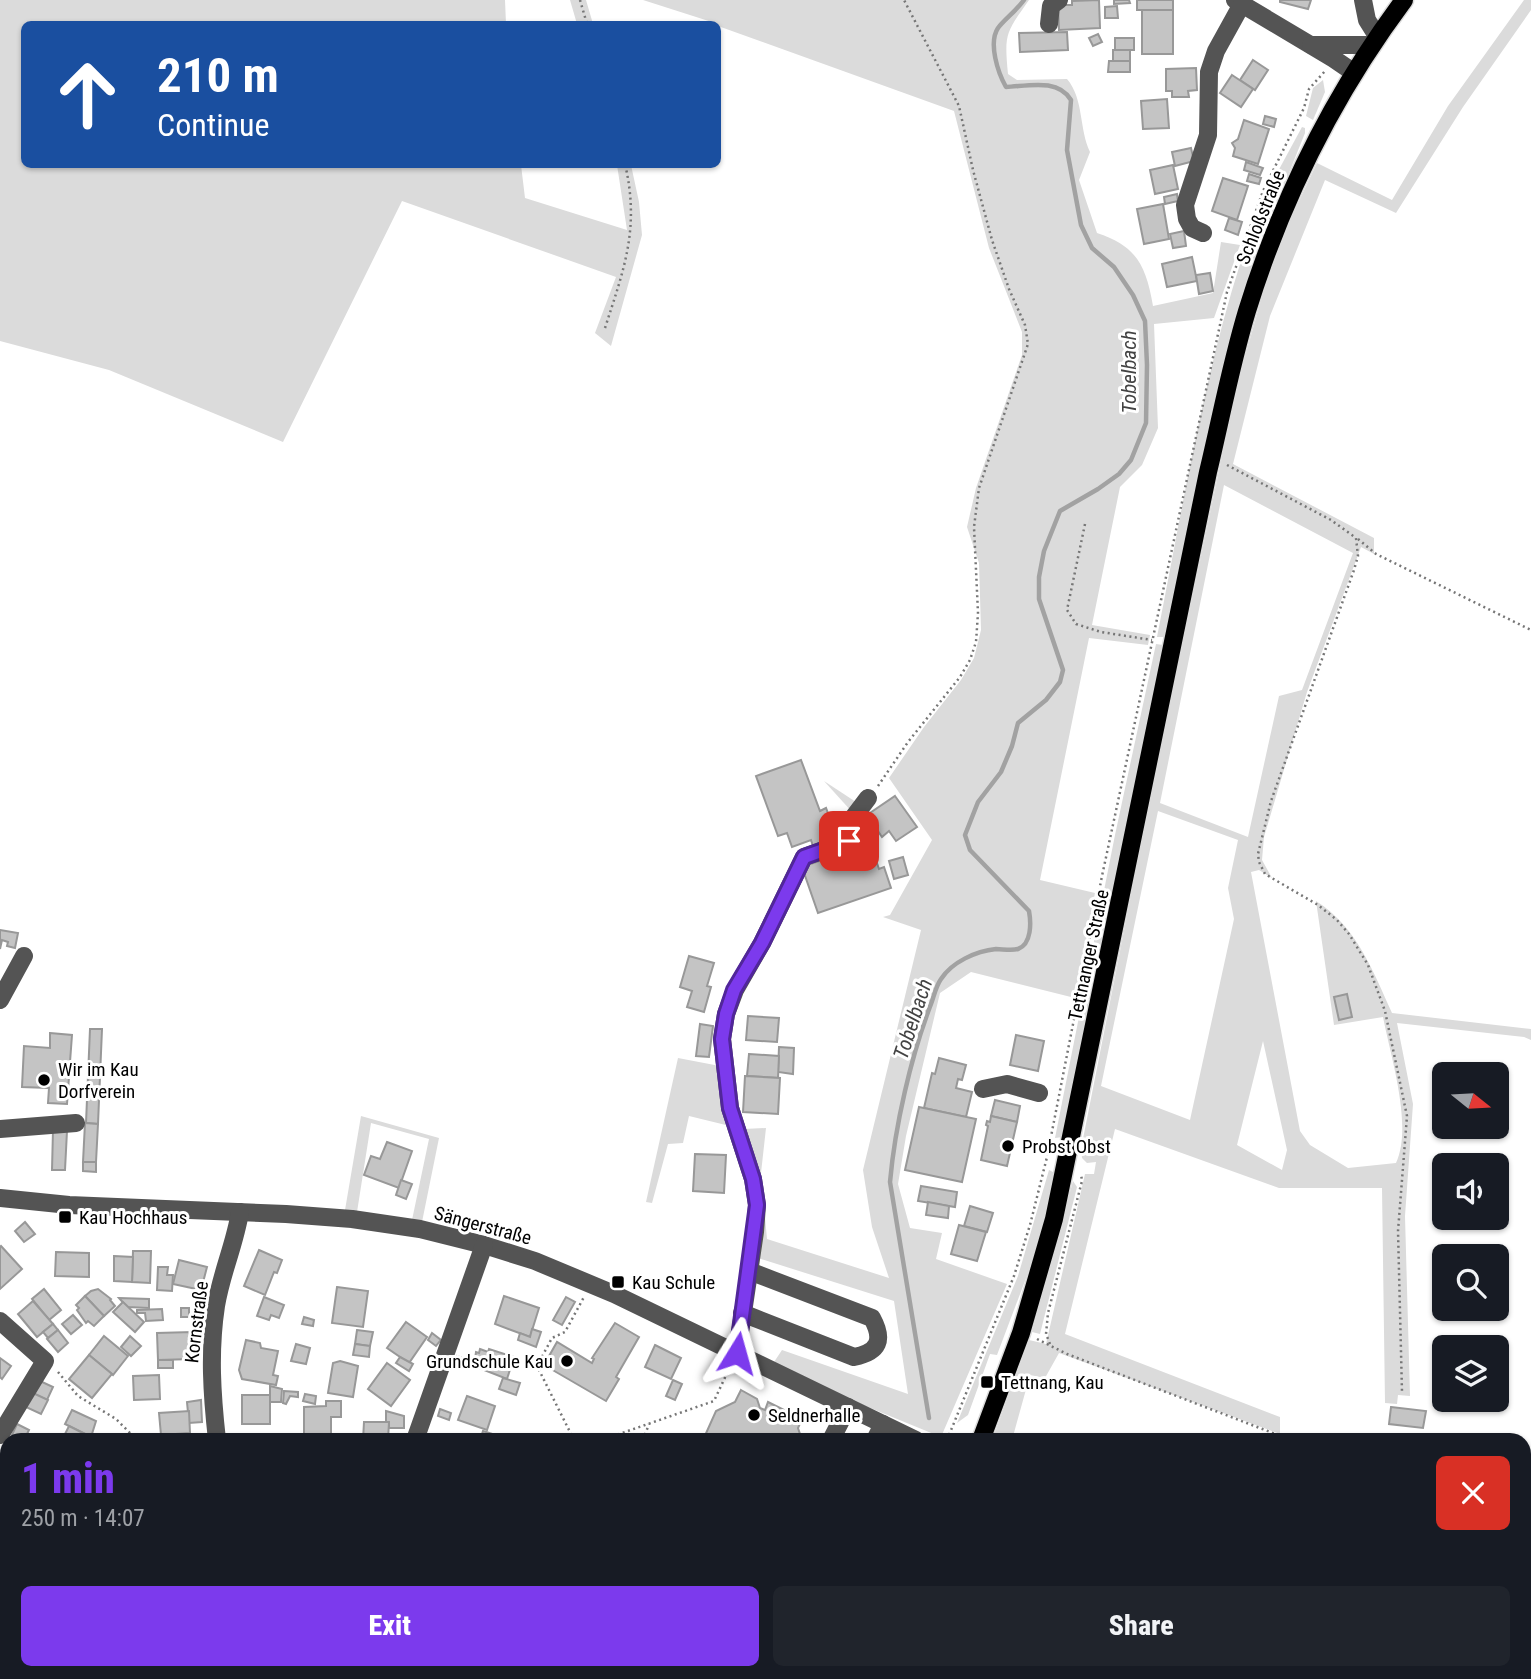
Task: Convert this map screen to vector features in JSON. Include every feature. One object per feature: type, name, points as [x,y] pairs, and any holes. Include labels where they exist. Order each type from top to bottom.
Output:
[{"type":"main road","name":"Schloßstraße","points":[[1210,466],[1227,386],[1265,256],[1320,130],[1353,72],[1404,0]]},
{"type":"main road","name":"Tettnanger Straße","points":[[984,1433],[1021,1333],[1050,1233],[1067,1161],[1210,466]]},
{"type":"street","points":[[1049,24],[1051,6],[1059,0]]},
{"type":"street","points":[[1310,45],[1374,40],[1363,0]]},
{"type":"street","points":[[1203,233],[1192,228],[1186,219],[1185,205],[1208,135],[1209,72],[1216,51],[1245,3],[1353,72]]},
{"type":"street","points":[[737,1353],[757,1205],[753,1179],[730,1108],[722,1039],[726,1014],[734,990],[762,943],[804,857],[849,841],[843,831],[868,798]]},
{"type":"street","points":[[0,1000],[24,956]]},
{"type":"street","points":[[983,1089],[1007,1084],[1039,1093]]},
{"type":"street","points":[[0,1129],[76,1123]]},
{"type":"street","name":"Sängerstraße","points":[[0,1198],[69,1205],[352,1219],[420,1229],[484,1245],[535,1261],[591,1284],[737,1353],[848,1407],[879,1432]]},
{"type":"street","name":"Kornstraße","points":[[216,1433],[211,1377],[212,1339],[222,1278],[240,1212]]},
{"type":"street","points":[[417,1433],[484,1245]]},
{"type":"street","points":[[742,1313],[854,1357],[869,1354],[878,1343],[878,1330],[872,1318],[750,1270]]},
{"type":"street","points":[[0,1321],[44,1361],[1,1433]]},
{"type":"street","points":[[835,1433],[848,1407]]},
{"type":"path","points":[[580,0],[586,21]]},
{"type":"path","points":[[868,798],[970,660],[976,642],[978,613],[975,507],[1028,344],[1026,325],[1009,289],[992,240],[959,106],[904,0]]},
{"type":"path","points":[[605,328],[625,264],[632,231],[631,188],[626,168]]},
{"type":"path","points":[[1210,466],[1227,465],[1331,520],[1376,554],[1531,630]]},
{"type":"path","points":[[1085,524],[1067,610],[1076,624],[1101,632],[1153,640]]},
{"type":"path","points":[[1356,538],[1358,556],[1271,800],[1258,854],[1265,874],[1318,905],[1349,933],[1368,965],[1385,1011],[1407,1116],[1398,1231],[1402,1392]]},
{"type":"path","points":[[950,1433],[1014,1276],[1030,1224],[1056,1114]]},
{"type":"path","points":[[1050,1345],[1046,1334],[1048,1313],[1082,1181],[1079,1167],[1067,1161]]},
{"type":"path","points":[[570,1433],[537,1366],[552,1338],[565,1332],[591,1284]]},
{"type":"path","points":[[1021,1333],[1067,1354],[1270,1433]]},
{"type":"path","points":[[623,1433],[714,1401],[737,1353]]},
{"type":"path","points":[[44,1361],[55,1368],[78,1396],[116,1419],[130,1433]]},
{"type":"path","points":[[646,1433],[649,1424]]},
{"type":"shaded area","points":[[0,0],[505,0],[506,21],[21,21],[21,168],[521,168],[525,198],[627,230],[617,168],[632,168],[642,235],[611,346],[595,333],[616,277],[402,201],[283,442],[109,370],[0,341]]},
{"type":"shaded area","points":[[570,0],[586,0],[592,21],[576,21]]},
{"type":"shaded area","points":[[643,0],[1029,0],[1008,34],[1008,74],[1017,80],[1067,79],[1072,87],[1090,152],[1079,180],[1097,233],[1122,244],[1137,259],[1147,280],[1153,306],[1213,293],[1221,242],[1240,245],[1214,318],[1154,324],[1158,428],[1142,465],[1120,487],[1092,625],[1150,635],[1148,645],[1089,638],[1040,880],[1095,893],[1075,998],[971,972],[940,993],[906,1136],[898,1184],[910,1228],[942,1233],[936,1259],[1007,1284],[943,1433],[931,1433],[863,1405],[774,1362],[782,1350],[908,1394],[894,1301],[758,1258],[744,1129],[766,1128],[761,1173],[767,1239],[889,1278],[872,1227],[863,1170],[921,930],[883,917],[890,915],[932,840],[889,778],[961,680],[974,658],[981,630],[979,563],[967,527],[976,488],[1022,355],[1022,332],[989,248],[954,111],[721,27],[721,21],[709,21]]},
{"type":"shaded area","points":[[1524,0],[1531,0],[1531,10],[1463,107],[1396,213],[1325,180],[1270,316],[1233,464],[1374,538],[1374,554],[1361,547],[1307,692],[1264,837],[1262,860],[1272,878],[1259,870],[1251,872],[1300,1131],[1310,1145],[1348,1168],[1396,1163],[1401,1148],[1402,1130],[1399,1092],[1383,1017],[1334,1025],[1316,901],[1353,937],[1392,1013],[1531,1029],[1531,1040],[1397,1023],[1413,1104],[1405,1216],[1410,1396],[1398,1395],[1397,1404],[1385,1403],[1382,1188],[1279,1188],[1115,1129],[1065,1334],[1280,1417],[1280,1433],[1059,1353],[1045,1378],[1030,1375],[1014,1433],[995,1433],[1029,1340],[1046,1344],[1085,1174],[1094,1174],[1096,1162],[1087,1163],[1082,1158],[1081,1149],[1148,809],[1237,385],[1265,286],[1289,222],[1317,163],[1392,200],[1448,106]],"holes":[[[1224,485],[1353,553],[1302,690],[1279,696],[1248,837],[1160,803]],[[1158,811],[1238,840],[1228,888],[1234,919],[1190,1120],[1101,1086]],[[1263,1041],[1287,1150],[1282,1170],[1237,1145]]]},
{"type":"shaded area","points":[[1323,80],[1325,92],[1313,120],[1306,116],[1313,88]]},
{"type":"shaded area","points":[[1302,127],[1305,128],[1305,133],[1254,260],[1243,255],[1264,197]]},
{"type":"shaded area","points":[[1241,261],[1252,266],[1227,348],[1164,637],[1157,637],[1204,400]]},
{"type":"shaded area","points":[[1156,644],[1163,645],[1063,1137],[1055,1138],[1115,835]]},
{"type":"shaded area","points":[[824,781],[859,804],[853,813]]},
{"type":"shaded area","points":[[678,1058],[725,1067],[734,1127],[689,1116],[683,1143],[668,1144],[652,1203],[646,1202]]},
{"type":"shaded area","points":[[361,1116],[439,1138],[422,1222],[412,1220],[429,1139],[371,1123],[357,1212],[345,1210]]},
{"type":"shaded area","points":[[1049,1170],[1055,1173],[1037,1249],[997,1355],[990,1354],[968,1415],[957,1423],[1018,1276]]},
{"type":"shaded area","points":[[1073,1181],[1077,1187],[1040,1334],[1032,1332]]},
{"type":"building","points":[[1099,0],[1100,28],[1059,30],[1058,5],[1072,5],[1072,1]]},
{"type":"building","points":[[1114,0],[1129,0],[1130,3],[1114,4]]},
{"type":"building","points":[[1137,0],[1173,0],[1173,10],[1137,10]]},
{"type":"building","points":[[1280,0],[1311,0],[1308,9]]},
{"type":"building","points":[[1117,6],[1118,18],[1105,18],[1105,7]]},
{"type":"building","points":[[1142,10],[1173,10],[1173,54],[1142,54]]},
{"type":"building","points":[[1067,32],[1068,50],[1020,52],[1019,33]]},
{"type":"building","points":[[1098,34],[1102,42],[1093,46],[1089,38]]},
{"type":"building","points":[[1115,38],[1134,38],[1134,50],[1115,50]]},
{"type":"building","points":[[1113,50],[1130,50],[1130,61],[1113,61]]},
{"type":"building","points":[[1253,60],[1268,70],[1255,90],[1240,80]]},
{"type":"building","points":[[1109,61],[1130,61],[1130,72],[1108,72]]},
{"type":"building","points":[[1196,68],[1197,90],[1188,91],[1189,97],[1172,97],[1172,91],[1166,91],[1166,69]]},
{"type":"building","points":[[1232,75],[1253,89],[1241,107],[1220,93]]},
{"type":"building","points":[[1167,99],[1169,128],[1143,129],[1141,101]]},
{"type":"building","points":[[1265,116],[1276,119],[1274,127],[1263,124]]},
{"type":"building","points":[[1244,120],[1269,129],[1258,164],[1233,156],[1235,148],[1232,143],[1238,139]]},
{"type":"building","points":[[1191,148],[1194,161],[1175,166],[1172,152]]},
{"type":"building","points":[[1246,162],[1263,168],[1260,175],[1244,170]]},
{"type":"building","points":[[1173,165],[1178,189],[1155,194],[1150,170]]},
{"type":"building","points":[[1249,174],[1261,178],[1259,184],[1247,181]]},
{"type":"building","points":[[1223,178],[1248,186],[1237,220],[1212,211]]},
{"type":"building","points":[[1177,194],[1178,201],[1165,204],[1164,197]]},
{"type":"building","points":[[1163,204],[1169,239],[1144,244],[1137,209]]},
{"type":"building","points":[[1229,218],[1242,222],[1238,235],[1225,230]]},
{"type":"building","points":[[1184,231],[1186,246],[1173,248],[1170,234]]},
{"type":"building","points":[[1192,257],[1197,281],[1167,287],[1162,264]]},
{"type":"building","points":[[1210,273],[1213,291],[1199,294],[1196,275]]},
{"type":"building","points":[[801,760],[820,811],[826,808],[837,838],[813,846],[811,840],[792,847],[787,833],[778,836],[756,776]]},
{"type":"building","points":[[895,796],[917,827],[896,841],[889,831],[882,837],[867,815]]},
{"type":"building","points":[[870,843],[879,869],[884,867],[891,888],[818,913],[802,867]]},
{"type":"building","points":[[903,857],[908,875],[894,879],[889,861]]},
{"type":"building","points":[[0,930],[18,933],[15,948],[7,946],[8,942],[2,940],[0,949]]},
{"type":"building","points":[[689,956],[714,963],[707,986],[711,987],[704,1012],[687,1007],[692,991],[680,987]]},
{"type":"building","points":[[1347,994],[1352,1017],[1339,1020],[1334,997]]},
{"type":"building","points":[[748,1016],[779,1018],[777,1042],[746,1040]]},
{"type":"building","points":[[700,1024],[713,1026],[709,1057],[696,1056]]},
{"type":"building","points":[[90,1029],[102,1029],[98,1124],[86,1123]]},
{"type":"building","points":[[50,1033],[72,1035],[70,1062],[63,1062],[63,1065],[68,1066],[68,1074],[62,1073],[62,1076],[69,1077],[67,1104],[48,1103],[49,1088],[22,1087],[24,1046],[50,1048]]},
{"type":"building","points":[[1016,1035],[1044,1041],[1038,1071],[1010,1065]]},
{"type":"building","points":[[779,1047],[794,1048],[793,1074],[778,1072]]},
{"type":"building","points":[[749,1054],[779,1056],[778,1078],[747,1076]]},
{"type":"building","points":[[939,1058],[966,1065],[962,1080],[958,1079],[956,1088],[972,1092],[966,1117],[924,1108],[932,1073],[935,1074]]},
{"type":"building","points":[[745,1076],[780,1078],[778,1114],[743,1112]]},
{"type":"building","points":[[995,1100],[1020,1106],[1017,1122],[991,1116]]},
{"type":"building","points":[[919,1107],[976,1119],[962,1182],[905,1170]]},
{"type":"building","points":[[991,1116],[1017,1122],[1007,1166],[981,1160],[988,1126],[986,1125]]},
{"type":"building","points":[[85,1123],[98,1124],[96,1162],[83,1162]]},
{"type":"building","points":[[53,1130],[67,1131],[65,1170],[52,1170]]},
{"type":"building","points":[[387,1142],[412,1151],[399,1188],[364,1175],[371,1156],[380,1159]]},
{"type":"building","points":[[695,1154],[726,1155],[724,1193],[693,1191]]},
{"type":"building","points":[[83,1162],[96,1162],[96,1172],[83,1171]]},
{"type":"building","points":[[401,1180],[412,1184],[406,1199],[396,1195]]},
{"type":"building","points":[[921,1186],[957,1192],[955,1207],[918,1201]]},
{"type":"building","points":[[928,1202],[949,1206],[948,1218],[926,1215]]},
{"type":"building","points":[[970,1206],[993,1213],[987,1232],[964,1226]]},
{"type":"building","points":[[25,1222],[35,1234],[24,1242],[15,1231]]},
{"type":"building","points":[[959,1225],[986,1232],[977,1261],[951,1254]]},
{"type":"building","points":[[0,1247],[22,1269],[0,1289]]},
{"type":"building","points":[[259,1250],[282,1260],[265,1295],[244,1286]]},
{"type":"building","points":[[133,1251],[151,1251],[150,1283],[132,1282]]},
{"type":"building","points":[[56,1252],[89,1253],[89,1277],[55,1276]]},
{"type":"building","points":[[114,1256],[133,1257],[132,1282],[114,1281]]},
{"type":"building","points":[[179,1260],[207,1267],[201,1290],[173,1284]]},
{"type":"building","points":[[158,1267],[168,1267],[167,1275],[173,1275],[172,1291],[157,1290]]},
{"type":"building","points":[[337,1287],[368,1291],[363,1327],[332,1323]]},
{"type":"building","points":[[44,1289],[61,1310],[49,1320],[32,1299]]},
{"type":"building","points":[[98,1289],[111,1299],[115,1306],[104,1316],[85,1296]]},
{"type":"building","points":[[85,1296],[104,1316],[94,1326],[88,1321],[86,1323],[77,1310],[79,1308],[76,1305]]},
{"type":"building","points":[[504,1296],[539,1308],[530,1337],[495,1324]]},
{"type":"building","points":[[264,1297],[284,1305],[279,1318],[271,1315],[269,1320],[257,1316]]},
{"type":"building","points":[[566,1297],[575,1302],[562,1325],[553,1320]]},
{"type":"building","points":[[119,1298],[149,1299],[149,1308],[127,1307]]},
{"type":"building","points":[[33,1301],[53,1324],[37,1337],[18,1314]]},
{"type":"building","points":[[123,1302],[144,1322],[135,1332],[113,1312]]},
{"type":"building","points":[[181,1308],[189,1308],[189,1317],[181,1317]]},
{"type":"building","points":[[162,1309],[163,1320],[146,1321],[145,1313],[137,1313],[137,1310]]},
{"type":"building","points":[[73,1315],[82,1325],[71,1334],[62,1324]]},
{"type":"building","points":[[304,1317],[314,1320],[313,1326],[302,1324]]},
{"type":"building","points":[[406,1322],[427,1337],[409,1363],[387,1348]]},
{"type":"building","name":"Grundschule Kau","points":[[615,1323],[639,1337],[616,1377],[619,1379],[606,1401],[544,1365],[557,1342],[592,1363],[592,1358]]},
{"type":"building","points":[[53,1324],[58,1330],[48,1338],[43,1332]]},
{"type":"building","points":[[532,1329],[541,1332],[536,1347],[518,1340],[520,1333],[530,1337]]},
{"type":"building","points":[[58,1330],[68,1343],[58,1352],[47,1339]]},
{"type":"building","points":[[357,1330],[373,1332],[370,1346],[355,1344]]},
{"type":"building","points":[[192,1332],[193,1359],[158,1360],[157,1333]]},
{"type":"building","points":[[432,1333],[441,1340],[436,1346],[428,1340]]},
{"type":"building","points":[[104,1336],[128,1356],[113,1375],[89,1355]]},
{"type":"building","points":[[130,1336],[141,1346],[131,1356],[121,1347]]},
{"type":"building","points":[[246,1340],[260,1343],[261,1348],[278,1351],[273,1375],[278,1376],[276,1385],[242,1379],[239,1370]]},
{"type":"building","points":[[296,1344],[310,1348],[306,1364],[291,1361]]},
{"type":"building","points":[[355,1344],[370,1346],[369,1357],[353,1355]]},
{"type":"building","points":[[655,1345],[681,1358],[671,1379],[645,1367]]},
{"type":"building","points":[[480,1349],[514,1357],[507,1379],[474,1366],[476,1352],[479,1353]]},
{"type":"building","points":[[89,1355],[112,1374],[92,1398],[69,1379]]},
{"type":"building","points":[[457,1356],[469,1360],[466,1368],[454,1363]]},
{"type":"building","points":[[400,1357],[413,1364],[409,1371],[396,1363]]},
{"type":"building","points":[[0,1358],[11,1366],[2,1379],[0,1377]]},
{"type":"building","points":[[158,1360],[173,1360],[173,1368],[158,1368]]},
{"type":"building","points":[[340,1361],[358,1366],[353,1397],[328,1393],[333,1363]]},
{"type":"building","points":[[387,1363],[410,1380],[391,1406],[368,1389]]},
{"type":"building","points":[[159,1375],[160,1399],[134,1400],[133,1376]]},
{"type":"building","points":[[503,1378],[520,1383],[516,1395],[499,1389]]},
{"type":"building","points":[[673,1380],[682,1384],[675,1400],[666,1396]]},
{"type":"building","points":[[40,1381],[53,1387],[47,1400],[34,1394]]},
{"type":"building","points":[[270,1386],[282,1389],[281,1402],[270,1402]]},
{"type":"building","name":"Seldnerhalle","points":[[741,1390],[757,1399],[760,1408],[765,1410],[768,1402],[802,1419],[798,1428],[800,1433],[706,1433],[716,1411],[735,1402]]},
{"type":"building","points":[[284,1391],[298,1392],[298,1397],[290,1396],[286,1404],[283,1403]]},
{"type":"building","points":[[33,1393],[48,1400],[41,1414],[26,1407]]},
{"type":"building","points":[[305,1394],[316,1396],[315,1404],[303,1401]]},
{"type":"building","points":[[242,1395],[270,1395],[270,1424],[242,1424]]},
{"type":"building","points":[[467,1396],[495,1406],[487,1430],[458,1420]]},
{"type":"building","points":[[201,1400],[202,1422],[189,1423],[187,1402]]},
{"type":"building","points":[[326,1401],[341,1401],[341,1417],[331,1417],[331,1433],[304,1433],[304,1407],[326,1406]]},
{"type":"building","points":[[1391,1407],[1426,1411],[1423,1428],[1389,1424]]},
{"type":"building","points":[[440,1409],[451,1413],[449,1420],[438,1416]]},
{"type":"building","points":[[72,1410],[96,1421],[92,1433],[83,1433],[65,1424]]},
{"type":"building","points":[[189,1411],[190,1433],[161,1433],[159,1413]]},
{"type":"building","points":[[386,1411],[404,1416],[404,1428],[389,1428]]},
{"type":"building","points":[[364,1422],[389,1422],[388,1433],[363,1433]]},
{"type":"building","points":[[17,1424],[29,1430],[28,1433],[13,1433]]},
{"type":"building","points":[[69,1426],[83,1433],[66,1433]]},
{"type":"waterway","name":"Tobelbach","points":[[929,1418],[890,1182],[905,1092],[924,1024],[938,985],[946,973],[965,958],[996,949],[1018,949],[1028,938],[1029,911],[970,850],[965,835],[978,802],[1001,772],[1018,723],[1046,700],[1060,682],[1063,670],[1039,599],[1039,577],[1044,551],[1060,511],[1119,474],[1131,460],[1146,423],[1145,321],[1133,295],[1114,267],[1092,248],[1081,225],[1067,150],[1071,100],[1065,93],[1051,86],[1006,87],[997,66],[995,34],[1024,0]]},
{"type":"place","name":"Wir im Kau Dorfverein","points":[[44,1080]]},
{"type":"place","name":"Probst Obst","points":[[1008,1146]]},
{"type":"place","name":"Kau Hochhaus","points":[[65,1217]]},
{"type":"place","name":"Kau Schule","points":[[618,1282]]},
{"type":"place","name":"Grundschule Kau","points":[[567,1361]]},
{"type":"place","name":"Tettnang, Kau","points":[[987,1382]]},
{"type":"place","name":"Seldnerhalle","points":[[754,1415]]},
{"type":"route","points":[[737,1353],[757,1205],[753,1179],[730,1108],[722,1039],[726,1014],[734,990],[762,943],[804,857],[849,841]]}]
